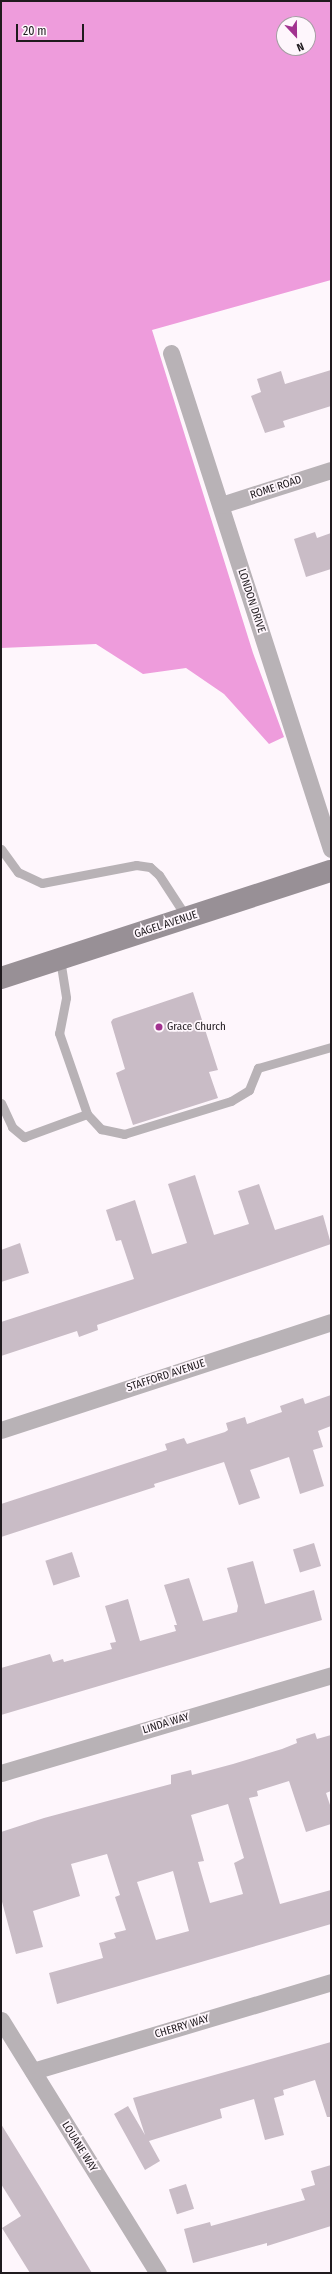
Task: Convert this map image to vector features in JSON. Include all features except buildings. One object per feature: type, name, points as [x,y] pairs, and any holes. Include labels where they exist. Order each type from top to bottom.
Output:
[{"type":"street","name":"LONDON DRIVE","points":[[171,352],[331,849]]},
{"type":"street","name":"ROME ROAD","points":[[221,506],[331,470]]},
{"type":"street","name":"GAGEL AVENUE","points":[[1,978],[331,871]]},
{"type":"street","name":"STAFFORD AVENUE","points":[[1,1430],[331,1322]]},
{"type":"street","name":"LINDA WAY","points":[[1,1773],[331,1675]]},
{"type":"street","name":"CHERRY WAY","points":[[32,2071],[331,1982]]},
{"type":"street","name":"LOUANE WAY","points":[[1,2020],[158,2273]]},
{"type":"lane","points":[[1,849],[18,872],[42,882],[136,865],[150,867],[159,875],[187,918]]},
{"type":"lane","points":[[60,959],[66,998],[59,1033],[87,1114],[101,1129],[124,1134],[231,1101],[250,1090],[258,1068],[331,1047]]},
{"type":"lane","points":[[1,1103],[12,1127],[24,1137],[87,1114]]},
{"type":"shaded area","points":[[1,1],[331,1],[331,280],[152,330],[253,653],[284,737],[269,744],[224,694],[186,668],[143,674],[96,644],[1,648]]},
{"type":"place","name":"Grace Church","points":[[159,1027]]}]
